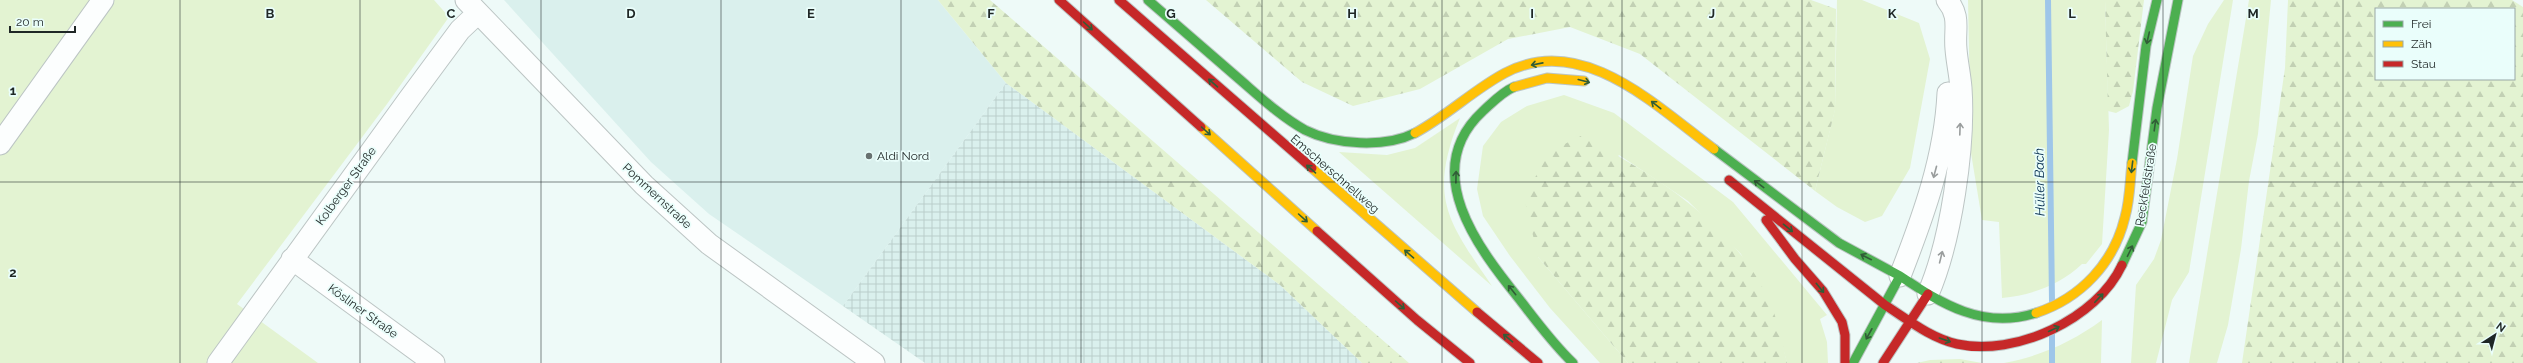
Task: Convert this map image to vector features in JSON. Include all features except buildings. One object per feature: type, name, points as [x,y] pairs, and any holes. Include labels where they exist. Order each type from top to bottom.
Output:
[{"type":"main road","points":[[1059,0],[1417,320],[1470,363]]},
{"type":"main road","name":"Emscherschnellweg","points":[[1119,0],[1410,255],[1538,363]]},
{"type":"main road","name":"Reckfeldstraße","points":[[1148,0],[1278,113],[1307,131],[1340,140],[1373,142],[1407,137],[1432,122],[1493,78],[1511,70],[1549,61],[1580,64],[1605,74],[1639,93],[1839,243],[1900,276],[1928,294],[1968,314],[1999,318],[2018,317],[2046,310],[2064,301],[2086,286],[2109,259],[2119,240],[2126,215],[2146,46],[2157,0]]},
{"type":"main road","name":"Reckfeldstraße","points":[[1747,195],[1885,305],[1936,337],[1957,344],[1976,346],[2018,342],[2060,326],[2087,309],[2100,298],[2119,271],[2131,250],[2142,222],[2157,108],[2176,0]]},
{"type":"main road","points":[[1573,363],[1485,257],[1459,212],[1454,177],[1459,148],[1471,124],[1498,97],[1517,83],[1546,77],[1570,77],[1592,83]]},
{"type":"main road","points":[[1723,175],[1747,195],[1794,258],[1823,291],[1838,316],[1845,335],[1845,363]]},
{"type":"main road","points":[[1853,363],[1900,276]]},
{"type":"main road","points":[[1883,363],[1928,294]]},
{"type":"street","points":[[0,144],[104,0]]},
{"type":"street","points":[[1928,294],[1942,252],[1958,159],[1961,89],[1956,48],[1954,9],[1947,0]]},
{"type":"street","name":"Kolberger Straße","points":[[218,363],[292,259],[460,30],[472,7]]},
{"type":"street","name":"Pommernstraße","points":[[472,7],[644,185],[709,244],[874,363]]},
{"type":"street","points":[[1900,276],[1920,230],[1941,152],[1948,84],[1956,48]]},
{"type":"street","name":"Kösliner Straße","points":[[292,259],[434,363]]},
{"type":"shaded area","points":[[504,0],[938,0],[1006,83],[843,306],[709,214],[651,162]]},
{"type":"shaded area","points":[[1006,83],[1280,285],[1362,363],[925,363],[843,306]]},
{"type":"green space","points":[[0,0],[434,0],[449,17],[387,104],[237,304],[318,363],[0,363]]},
{"type":"green space","points":[[938,0],[990,0],[1409,363],[1362,363],[1280,285],[1006,83]]},
{"type":"green space","points":[[1206,0],[1811,0],[1836,9],[1835,110],[1815,191],[1640,54],[1570,27],[1508,39],[1420,89],[1353,106],[1302,82]]},
{"type":"green space","points":[[1837,0],[1862,0],[1919,23],[1930,59],[1910,168],[1882,216],[1865,222],[1837,207],[1815,191],[1835,109]]},
{"type":"green space","points":[[1968,0],[2105,0],[2109,130],[2102,244],[2086,264],[2082,264],[2064,278],[2045,288],[2013,297],[2002,298],[1999,222],[1982,220],[1971,153]]},
{"type":"green space","points":[[2105,0],[2144,0],[2133,91],[2129,106],[2116,113],[2108,111]]},
{"type":"green space","points":[[2224,0],[2233,0],[2189,272],[2172,300],[2156,363],[2131,363],[2136,285],[2154,259],[2161,240],[2177,159],[2193,56],[2208,24]]},
{"type":"green space","points":[[2249,0],[2271,0],[2258,134],[2249,181],[2241,249],[2228,325],[2217,363],[2189,363]]},
{"type":"green space","points":[[2288,0],[2512,0],[2523,7],[2523,363],[2242,363],[2285,68]]},
{"type":"green space","points":[[1564,95],[1614,113],[1733,202],[1827,315],[1820,319],[1827,342],[1828,363],[1787,363],[1783,348],[1741,254],[1688,201],[1619,155],[1538,257],[1628,363],[1600,363],[1550,308],[1510,256],[1483,216],[1477,189],[1483,146],[1501,122],[1527,106]]},
{"type":"green space","points":[[1460,118],[1450,145],[1445,168],[1444,188],[1447,207],[1454,225],[1464,243],[1492,286],[1339,152],[1387,155],[1415,148]]},
{"type":"green space","points":[[1581,136],[1608,150],[1662,183],[1688,202],[1733,245],[1752,269],[1771,304],[1787,363],[1628,363],[1538,257],[1524,197],[1550,151]]},
{"type":"green space","points":[[2102,320],[2101,363],[2004,363],[2031,356],[2056,347],[2091,328]]},
{"type":"green space","points":[[1960,359],[1982,363],[1917,363],[1930,360]]},
{"type":"waterway","name":"Hüller Bach","points":[[2048,0],[2052,301]]},
{"type":"waterway","name":"Hüller Bach","points":[[2052,333],[2052,363]]},
{"type":"traffic: fast","points":[[1148,0],[1270,106],[1305,130],[1331,139],[1360,143],[1389,141],[1403,138],[1415,133]]},
{"type":"traffic: fast","points":[[2132,163],[2146,46],[2157,0]]},
{"type":"traffic: fast","points":[[2122,265],[2142,222],[2157,108],[2178,0]]},
{"type":"traffic: fast","points":[[1514,87],[1502,94],[1483,111],[1464,134],[1456,159],[1455,184],[1462,209],[1473,234],[1488,257],[1545,333],[1573,363]]},
{"type":"traffic: fast","points":[[1714,149],[1839,243],[1900,276]]},
{"type":"traffic: fast","points":[[1853,363],[1900,276],[1948,304],[1981,316],[1998,318],[2017,317],[2036,313]]},
{"type":"traffic: slow","points":[[1415,133],[1505,73],[1534,63],[1562,62],[1590,68],[1617,80],[1643,95],[1714,149]]},
{"type":"traffic: slow","points":[[1514,87],[1547,78],[1584,81]]},
{"type":"traffic: slow","points":[[1201,127],[1317,231]]},
{"type":"traffic: slow","points":[[2036,313],[2067,298],[2081,288],[2104,264],[2120,234],[2127,210],[2132,163]]},
{"type":"traffic: slow","points":[[1312,168],[1477,312]]},
{"type":"traffic: jam","points":[[1059,0],[1201,127]]},
{"type":"traffic: jam","points":[[1119,0],[1312,168]]},
{"type":"traffic: jam","points":[[1729,180],[1885,305]]},
{"type":"traffic: jam","points":[[1766,220],[1795,259],[1823,291],[1842,322],[1845,335],[1845,363]]},
{"type":"traffic: jam","points":[[1317,231],[1417,320],[1470,363]]},
{"type":"traffic: jam","points":[[1885,305],[1919,328],[1947,341],[1980,347],[2004,345],[2028,339],[2052,330],[2074,317],[2094,302],[2110,284],[2122,265]]},
{"type":"traffic: jam","points":[[1883,363],[1928,294]]},
{"type":"traffic: jam","points":[[1477,312],[1538,363]]},
{"type":"place","name":"Aldi Nord","points":[[869,156]]}]
